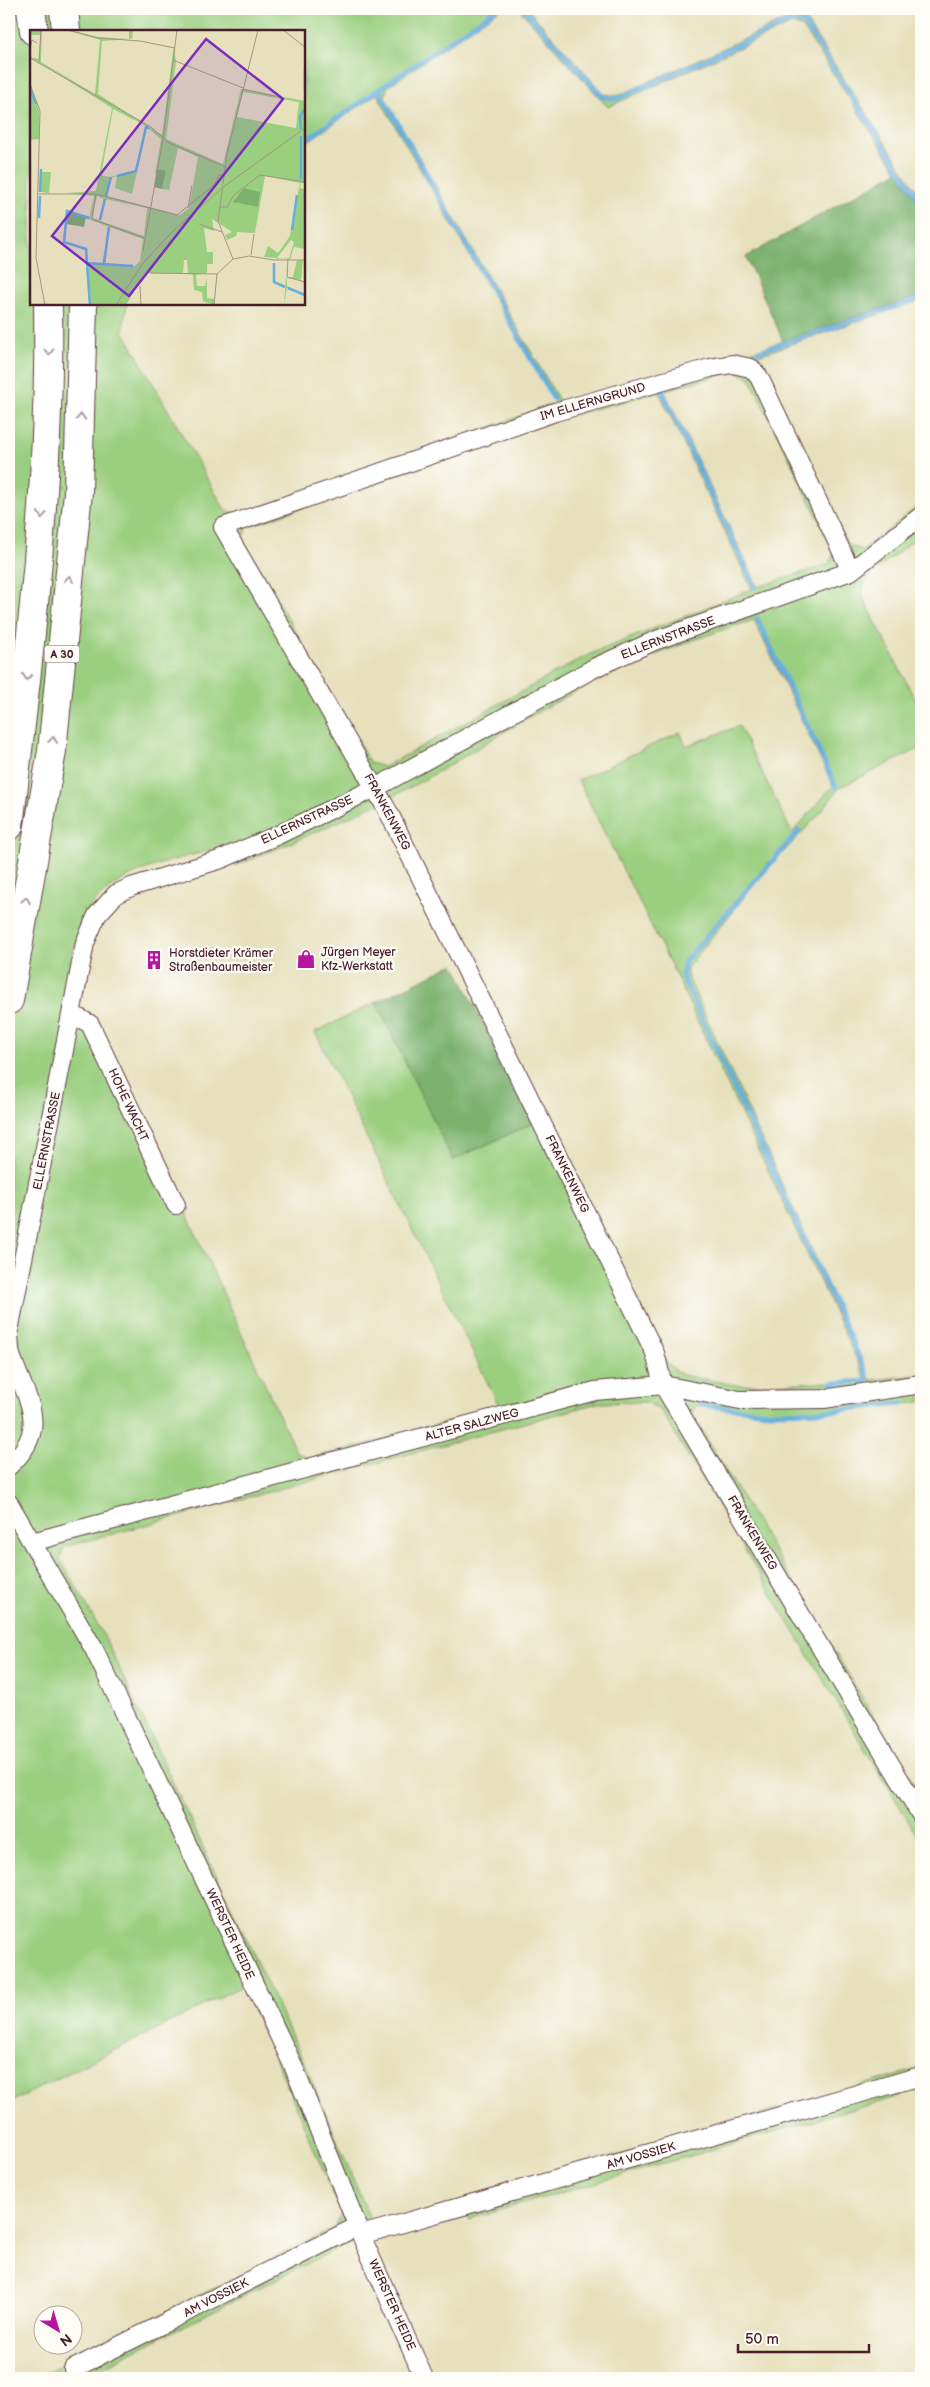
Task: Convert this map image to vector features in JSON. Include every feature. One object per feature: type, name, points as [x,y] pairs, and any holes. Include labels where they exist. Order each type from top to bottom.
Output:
[{"type":"highway","points":[[32,9],[34,30]]},
{"type":"highway","points":[[64,9],[66,30]]},
{"type":"highway","name":"A 30","points":[[9,826],[26,686],[43,496],[49,361],[48,305]]},
{"type":"highway","name":"A 30","points":[[9,1000],[52,751],[78,492],[83,305]]},
{"type":"street","name":"IM ELLERNGRUND","points":[[223,527],[554,412],[710,368],[732,364],[751,368],[759,377],[851,571]]},
{"type":"street","name":"ELLERNSTRASSE","points":[[9,1332],[85,943],[97,915],[116,894],[131,887],[218,860],[375,788],[596,667],[654,641],[851,571],[921,516]]},
{"type":"street","name":"FRANKENWEG","points":[[223,527],[388,811],[650,1344],[663,1385],[921,1815]]},
{"type":"street","name":"HOHE WACHT","points":[[72,1014],[90,1024],[176,1204]]},
{"type":"street","points":[[9,1336],[11,1356],[33,1411],[31,1436],[24,1451],[9,1466]]},
{"type":"street","name":"ALTER SALZWEG","points":[[32,1542],[595,1391],[663,1385],[749,1400],[824,1399],[921,1384]]},
{"type":"street","name":"WERSTER HEIDE","points":[[9,1503],[103,1667],[292,2063],[360,2231],[424,2378]]},
{"type":"street","name":"AM VOSSIEK","points":[[73,2369],[360,2231],[921,2076]]},
{"type":"green space","points":[[9,9],[500,9],[387,87],[385,98],[560,402],[741,355],[921,295],[921,300],[756,356],[848,545],[862,550],[921,504],[921,534],[865,579],[862,595],[921,711],[921,748],[840,787],[821,812],[762,875],[687,968],[687,975],[871,1380],[921,1375],[921,1402],[833,1412],[729,1410],[697,1405],[691,1413],[921,1795],[921,1842],[661,1411],[646,1402],[598,1403],[64,1547],[60,1559],[105,1638],[302,2058],[369,2216],[344,2245],[80,2378],[35,2378],[336,2227],[341,2213],[278,2064],[242,1986],[9,2103],[9,255],[16,210],[9,172]],"holes":[[[735,371],[750,378],[834,551],[829,564],[758,587],[664,390]],[[659,392],[752,589],[588,655],[384,767],[370,763],[243,540],[247,527],[560,418]],[[754,620],[833,786],[792,833],[739,726],[686,746],[680,732],[578,780],[673,969],[865,1377],[862,1381],[735,1385],[682,1375],[668,1364],[521,1066],[507,1073],[533,1123],[453,1160],[376,1002],[315,1032],[500,1408],[310,1459],[296,1452],[178,1195],[111,1057],[63,1010],[75,944],[89,909],[101,895],[133,874],[171,861],[226,846],[235,866],[256,858],[377,804],[416,784],[570,694],[647,658]]]},
{"type":"green space","points":[[519,9],[528,9],[604,94],[617,96],[801,13],[921,197],[921,207],[803,28],[792,24],[608,107]]},
{"type":"green space","points":[[898,171],[921,207],[921,295],[783,341],[746,257]]},
{"type":"green space","points":[[454,964],[533,1123],[453,1160],[376,1002]]},
{"type":"green space","points":[[921,2068],[921,2090],[469,2219],[464,2200]]},
{"type":"waterway","points":[[305,140],[496,9]]},
{"type":"waterway","points":[[524,9],[603,97],[617,99],[793,20],[804,23],[921,202]]},
{"type":"waterway","points":[[379,90],[553,398]]},
{"type":"waterway","points":[[757,352],[921,298]]},
{"type":"waterway","points":[[666,388],[661,389],[755,587]]},
{"type":"waterway","points":[[757,618],[836,787]]},
{"type":"waterway","points":[[799,831],[685,961],[682,976],[867,1374],[867,1381],[832,1383],[831,1387]]},
{"type":"waterway","points":[[701,1405],[768,1412],[830,1411],[902,1403]]},
{"type":"place","name":"Jürgen Meyer Kfz-Werkstatt","points":[[306,959]]},
{"type":"place","name":"Horstdieter Krämer Straßenbaumeister","points":[[154,960]]}]
